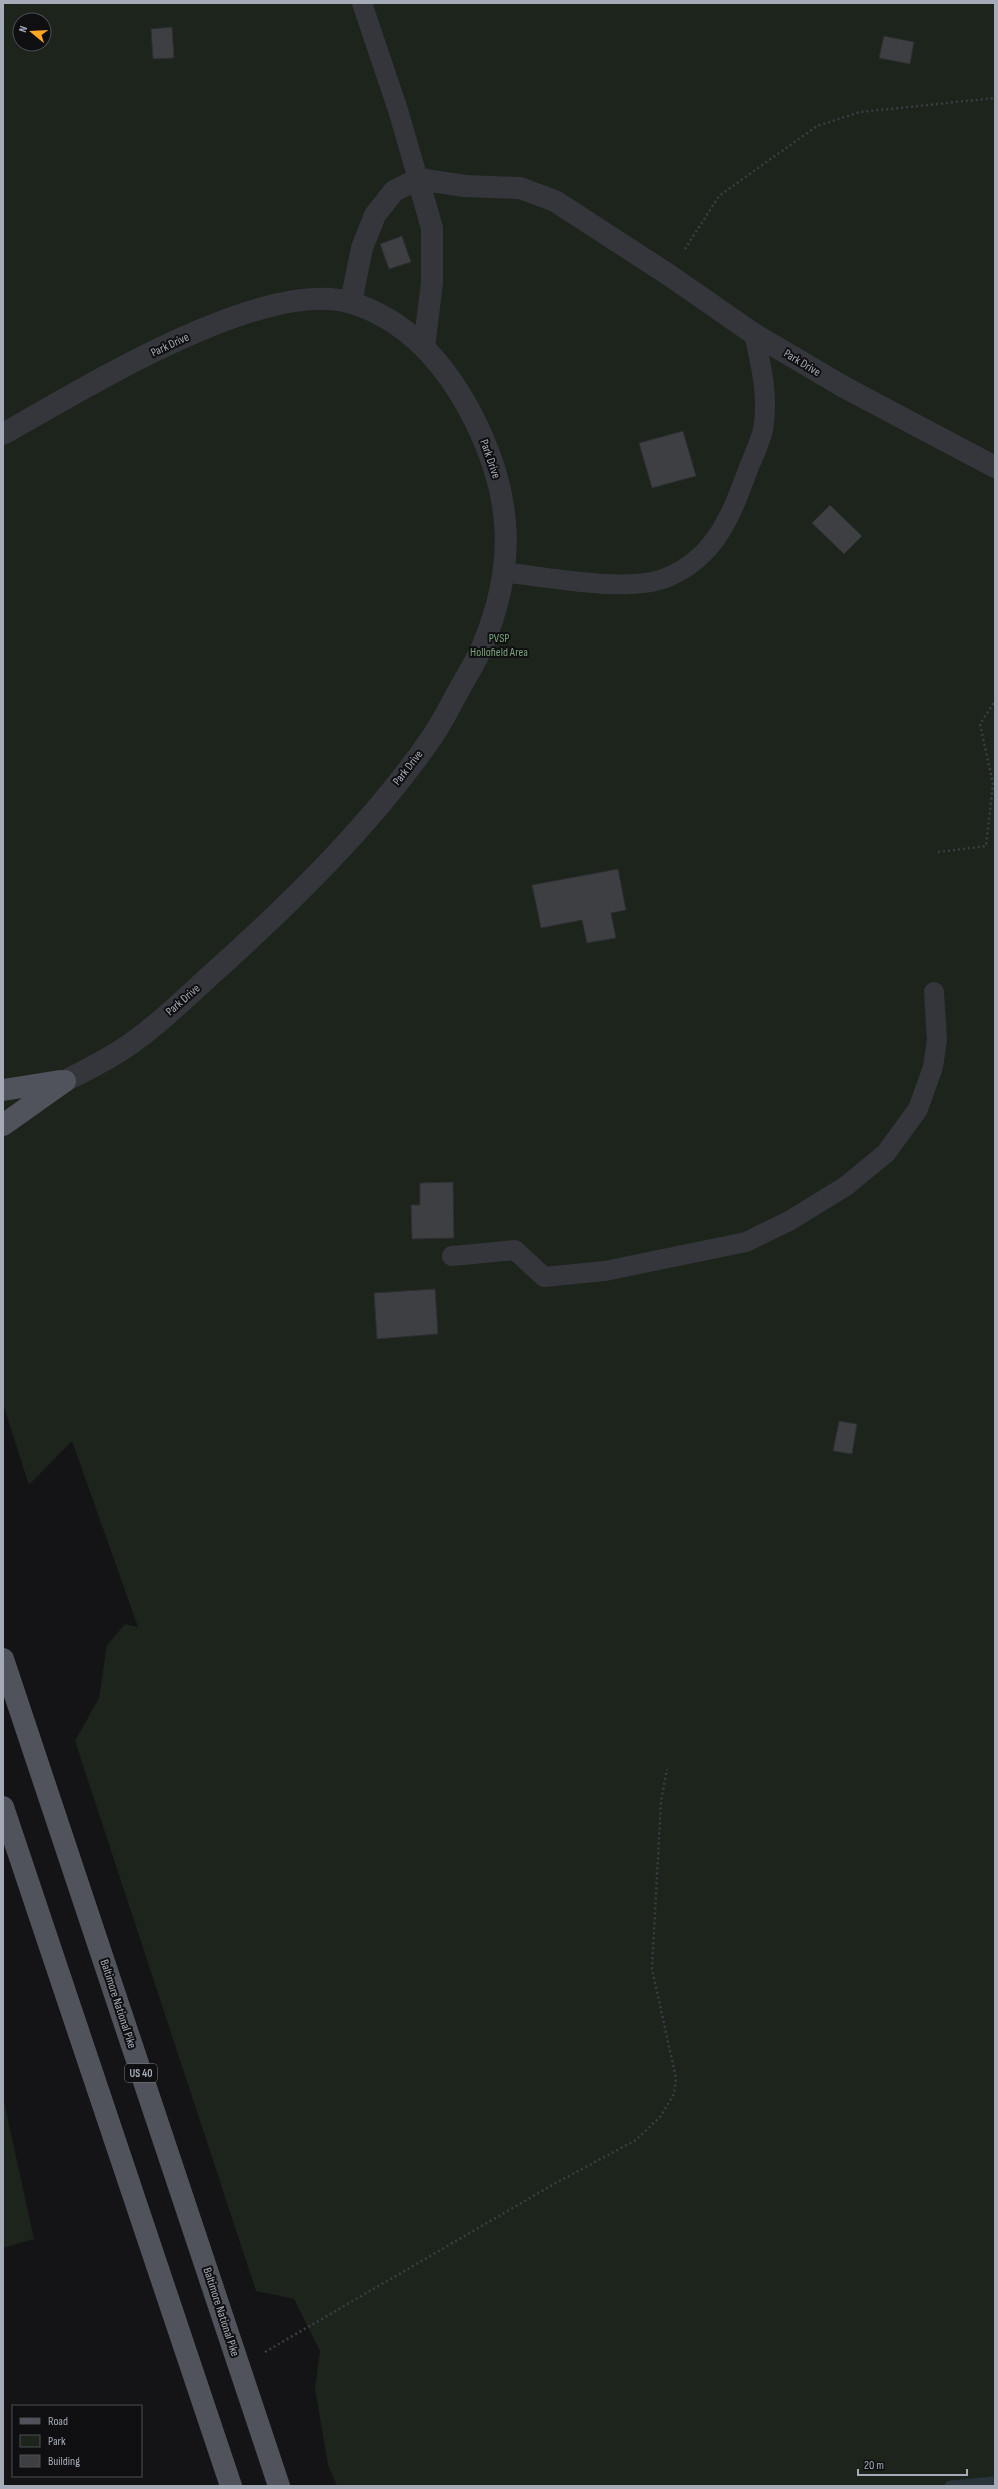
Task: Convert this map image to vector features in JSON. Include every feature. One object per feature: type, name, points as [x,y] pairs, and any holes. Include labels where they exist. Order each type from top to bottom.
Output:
[{"type":"main road","points":[[3,1090],[65,1081]]},
{"type":"main road","points":[[3,1125],[65,1081]]},
{"type":"main road","name":"Baltimore National Pike","points":[[3,1659],[279,2486]]},
{"type":"main road","points":[[3,1807],[231,2486]]},
{"type":"street","name":"Park Drive","points":[[418,179],[465,186],[520,188],[555,201],[669,275],[754,334],[844,388],[995,467]]},
{"type":"street","points":[[351,302],[362,248],[375,215],[394,191],[418,179],[432,228],[432,283],[424,347]]},
{"type":"street","name":"Park Drive","points":[[3,434],[116,371],[237,316],[284,302],[322,298],[351,302],[397,323],[424,347],[459,390],[489,449],[502,494],[508,544],[501,592],[483,646],[433,736],[379,804],[328,863],[232,956],[173,1009],[117,1053],[65,1081]]},
{"type":"lane","points":[[362,3],[398,110],[418,179]]},
{"type":"lane","points":[[503,572],[582,582],[630,584],[667,578],[710,548],[734,510],[763,430],[764,382],[754,334]]},
{"type":"lane","points":[[452,1256],[515,1250],[544,1277],[559,1276],[605,1271],[746,1242],[789,1221],[846,1186],[886,1153],[918,1109],[933,1067],[938,1040],[934,992]]},
{"type":"path","points":[[669,275],[719,196],[817,126],[860,112],[995,98]]},
{"type":"path","points":[[938,852],[986,846],[993,784],[980,724],[995,701]]},
{"type":"path","points":[[239,2367],[554,2184],[636,2140],[660,2118],[674,2094],[676,2078],[652,1969],[661,1800],[667,1769]]},
{"type":"green space","name":"PVSP Hollofield Area","points":[[3,3],[995,3],[995,2486],[337,2486],[328,2465],[315,2389],[320,2351],[294,2299],[256,2291],[75,1741],[99,1698],[107,1645],[125,1624],[138,1627],[72,1441],[29,1485],[3,1404]]},
{"type":"green space","points":[[3,2097],[34,2239],[3,2248]]},
{"type":"building","points":[[172,27],[174,58],[153,59],[151,29]]},
{"type":"building","points":[[884,36],[914,42],[910,64],[879,58]]},
{"type":"building","points":[[402,236],[411,262],[389,269],[380,244]]},
{"type":"building","points":[[683,431],[696,476],[652,488],[639,443]]},
{"type":"building","points":[[830,505],[862,536],[844,554],[812,523]]},
{"type":"building","points":[[618,869],[626,910],[611,913],[616,938],[587,943],[582,920],[541,928],[532,885]]},
{"type":"building","points":[[453,1182],[454,1238],[412,1239],[411,1205],[420,1205],[420,1183]]},
{"type":"building","points":[[435,1289],[438,1334],[377,1339],[374,1293]]},
{"type":"building","points":[[839,1421],[857,1424],[852,1454],[833,1451]]},
{"type":"waterway","points":[[950,2486],[995,2482]]}]
